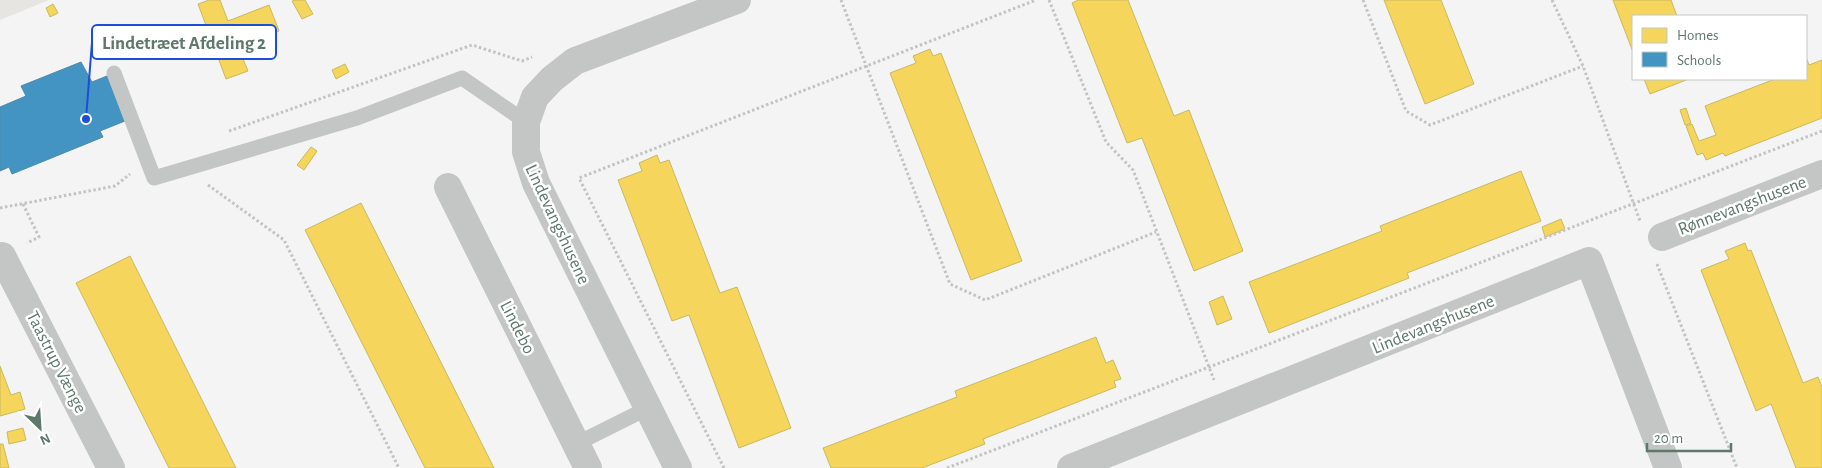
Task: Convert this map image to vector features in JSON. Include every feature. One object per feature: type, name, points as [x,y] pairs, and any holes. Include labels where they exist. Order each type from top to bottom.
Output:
[{"type":"street","name":"Lindevangshusene","points":[[678,468],[536,183],[526,152],[526,122],[535,97],[552,79],[575,61],[737,0]]},
{"type":"street","name":"Rønnevangshusene","points":[[1662,237],[1822,174]]},
{"type":"street","name":"Lindebo","points":[[448,187],[588,468]]},
{"type":"street","name":"Taastrup Vænge","points":[[2,256],[111,468]]},
{"type":"street","name":"Lindevangshusene","points":[[1071,468],[1590,261],[1668,468]]},
{"type":"lane","points":[[114,73],[154,178],[357,118],[462,78],[526,122]]},
{"type":"lane","points":[[576,444],[648,408]]},
{"type":"path","points":[[841,0],[950,284],[985,300],[1156,232]]},
{"type":"path","points":[[724,468],[579,178],[1036,0]]},
{"type":"path","points":[[1049,0],[1106,142],[1132,170],[1224,407]]},
{"type":"path","points":[[1363,0],[1406,111],[1430,125],[1583,66]]},
{"type":"path","points":[[947,468],[1822,131]]},
{"type":"path","points":[[184,169],[284,240],[399,468]]},
{"type":"path","points":[[23,204],[39,237]]},
{"type":"shaded area","points":[[0,0],[49,0],[0,20]]},
{"type":"building: Homes","points":[[209,0],[220,0],[228,21],[269,5],[279,31],[238,47],[248,71],[226,79],[198,4]]},
{"type":"building: Homes","points":[[305,0],[313,14],[302,19],[292,1]]},
{"type":"building: Homes","points":[[1078,0],[1128,0],[1174,116],[1189,110],[1243,251],[1194,271],[1142,138],[1127,143],[1072,3]]},
{"type":"building: Homes","points":[[1384,0],[1441,0],[1474,84],[1425,104]]},
{"type":"building: Homes","points":[[1613,0],[1671,0],[1677,15],[1632,15],[1632,49]]},
{"type":"building: Homes","points":[[53,4],[58,13],[50,17],[46,8]]},
{"type":"building: Homes","points":[[930,49],[933,56],[941,53],[1022,261],[971,280],[890,73],[916,63],[913,56]]},
{"type":"building: Homes","points":[[1807,60],[1809,65],[1822,60],[1822,118],[1725,156],[1723,153],[1706,160],[1703,153],[1697,155],[1686,126],[1692,124],[1699,141],[1716,135],[1705,106],[1772,80],[1807,80]]},
{"type":"building: Homes","points":[[345,64],[349,72],[336,79],[332,70]]},
{"type":"building: Homes","points":[[1644,80],[1686,80],[1650,94]]},
{"type":"building: Homes","points":[[1686,108],[1691,123],[1685,125],[1680,110]]},
{"type":"building: Homes","points":[[311,147],[317,151],[304,170],[297,165]]},
{"type":"building: Homes","points":[[657,155],[660,163],[669,160],[720,293],[737,287],[791,428],[739,448],[689,315],[672,321],[618,180],[642,171],[639,163]]},
{"type":"building: Homes","points":[[1521,171],[1541,221],[1407,273],[1409,278],[1269,333],[1249,282],[1382,231],[1380,226]]},
{"type":"building: Homes","points":[[361,203],[494,468],[425,468],[305,230]]},
{"type":"building: Homes","points":[[1561,219],[1565,229],[1545,237],[1542,227]]},
{"type":"building: Homes","points":[[1745,243],[1748,251],[1751,250],[1803,383],[1818,377],[1822,387],[1822,468],[1796,468],[1771,404],[1756,411],[1701,270],[1729,259],[1725,251]]},
{"type":"building: Homes","points":[[130,256],[236,468],[169,468],[76,283]]},
{"type":"building: Homes","points":[[1223,296],[1232,319],[1217,325],[1209,302]]},
{"type":"building: Homes","points":[[1096,337],[1106,363],[1113,360],[1121,379],[1114,381],[1116,387],[983,439],[985,444],[922,468],[831,468],[823,448],[957,397],[955,391]]},
{"type":"building: Homes","points":[[0,366],[11,395],[20,392],[25,409],[0,416]]},
{"type":"building: Homes","points":[[23,428],[26,440],[9,444],[7,432]]},
{"type":"building: Homes","points":[[0,444],[3,444],[9,468],[0,468]]},
{"type":"building: Schools","points":[[81,62],[92,82],[107,76],[125,121],[100,131],[103,137],[12,174],[9,167],[0,171],[0,107],[26,96],[21,86]]},
{"type":"place","name":"Lindetræet Afdeling 2","points":[[86,119]]}]
